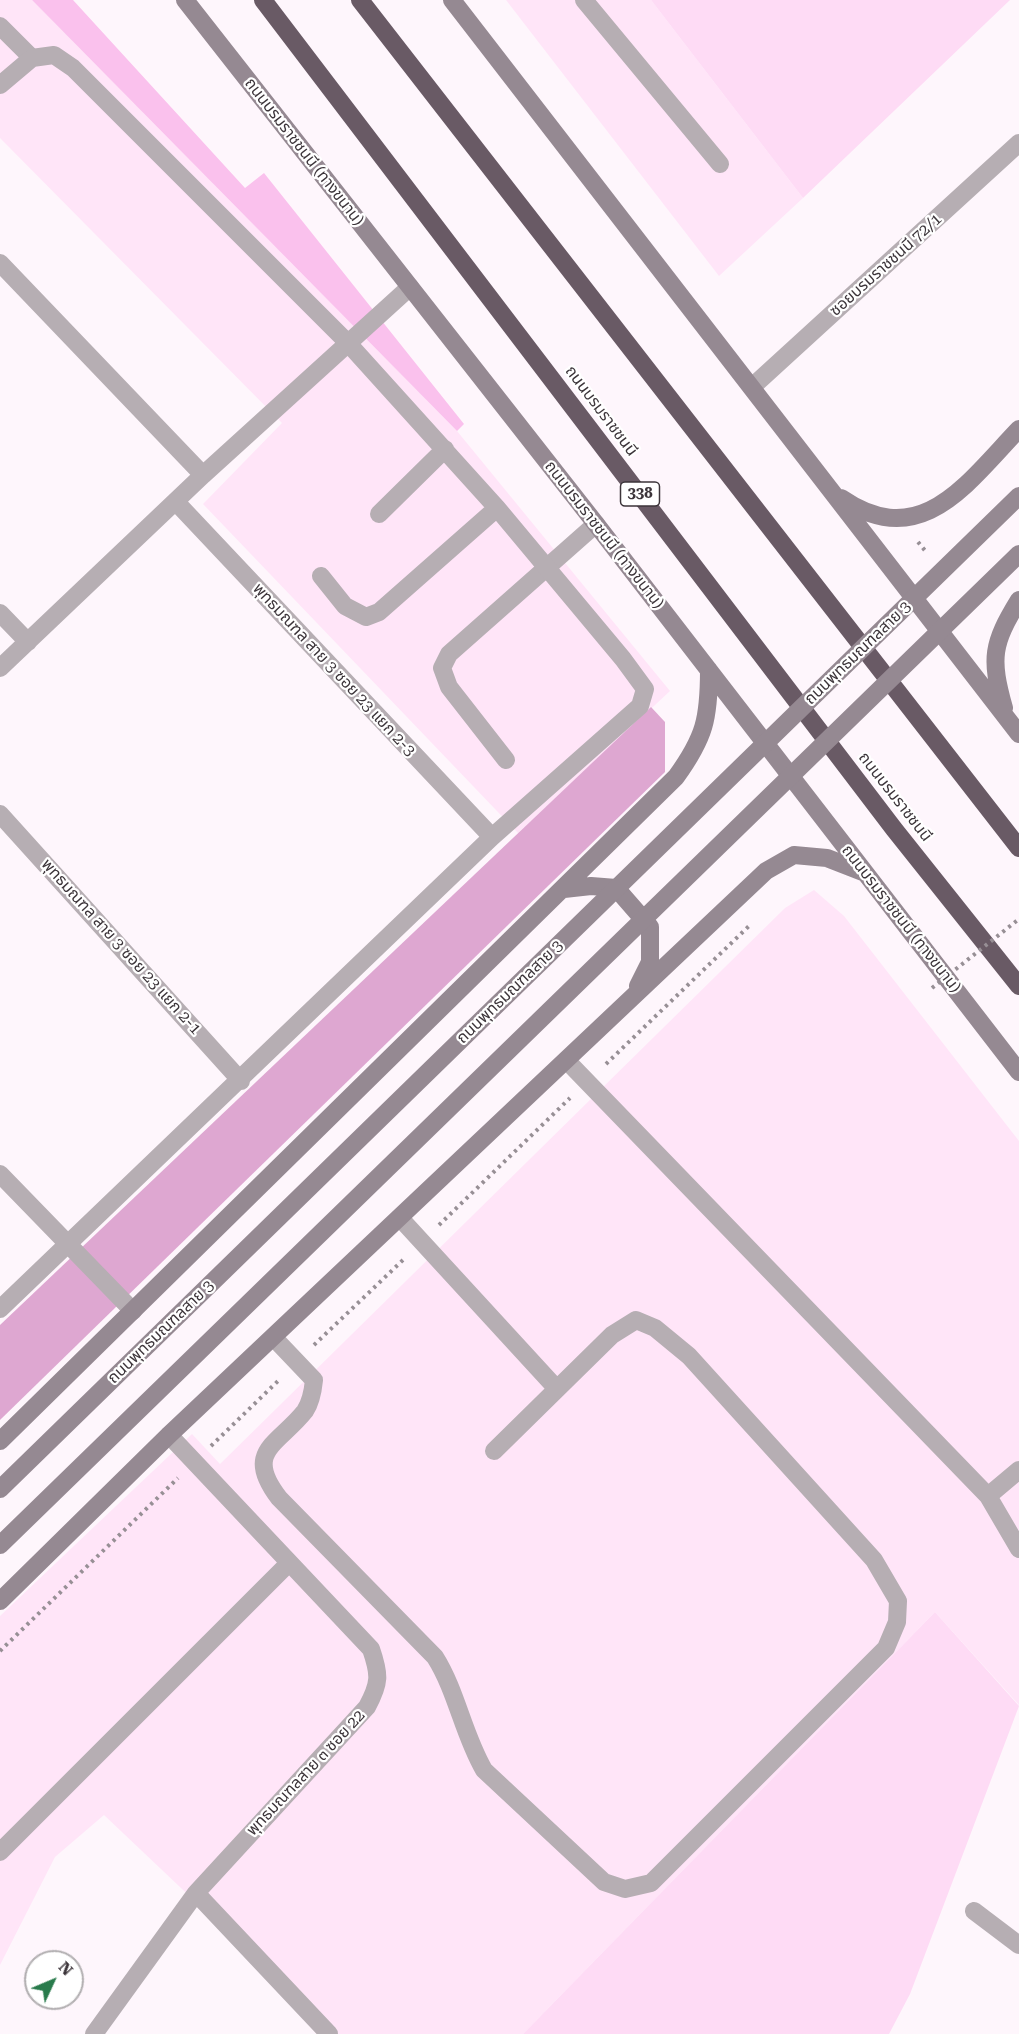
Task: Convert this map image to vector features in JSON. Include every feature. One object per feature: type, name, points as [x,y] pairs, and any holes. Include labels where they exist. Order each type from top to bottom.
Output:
[{"type":"highway","name":"ถนนบรมราชชนนี","points":[[263,0],[894,829],[1019,986]]},
{"type":"highway","points":[[360,0],[1019,848]]},
{"type":"main road","name":"ถนนบรมราชชนนี (ทางขนาน)","points":[[185,0],[597,524],[1019,1072]]},
{"type":"main road","points":[[452,0],[752,387],[827,489],[1019,734]]},
{"type":"main road","points":[[827,489],[859,510],[890,520],[921,516],[949,501],[1019,429]]},
{"type":"main road","name":"ถนนพุทธมณฑลสาย 3","points":[[0,1489],[1019,496]]},
{"type":"main road","points":[[0,1545],[1019,554]]},
{"type":"main road","points":[[1006,718],[995,677],[994,650],[1004,624],[1019,600]]},
{"type":"main road","points":[[0,1442],[676,777],[689,760],[702,736],[709,710],[709,670]]},
{"type":"main road","points":[[0,1601],[169,1436],[766,871],[794,855],[828,858],[865,872]]},
{"type":"main road","points":[[564,889],[591,886],[616,888],[650,927],[650,962],[631,1000]]},
{"type":"street","points":[[584,0],[720,164]]},
{"type":"street","points":[[0,26],[32,58]]},
{"type":"street","points":[[0,86],[32,58],[54,55],[81,76],[348,341],[548,567],[645,689],[640,706],[492,837],[241,1081],[68,1242],[0,1309]]},
{"type":"street","name":"ซอยบรมราชชนนี 72/1","points":[[752,387],[1019,143]]},
{"type":"street","points":[[0,263],[203,475]]},
{"type":"street","points":[[0,668],[203,475],[410,287]]},
{"type":"street","points":[[379,514],[445,449]]},
{"type":"street","name":"พุทธมณฑล สาย 3 ซอย 23 แยก 2-3","points":[[176,502],[492,837]]},
{"type":"street","points":[[321,576],[345,606],[366,617],[379,612],[497,508]]},
{"type":"street","points":[[506,760],[449,687],[442,669],[449,654],[597,524]]},
{"type":"street","points":[[0,613],[28,642]]},
{"type":"street","name":"พุทธมณฑล สาย 3 ซอย 23 แยก 2-1","points":[[0,814],[241,1081]]},
{"type":"street","points":[[567,1060],[988,1496],[1019,1549]]},
{"type":"street","points":[[0,1174],[133,1311]]},
{"type":"street","points":[[400,1218],[557,1389]]},
{"type":"street","points":[[274,1338],[314,1380],[306,1409],[270,1446],[261,1466],[265,1480],[279,1498],[435,1657],[450,1680],[473,1751],[484,1770],[604,1882],[625,1889],[651,1883],[886,1648],[897,1622],[898,1601],[874,1560],[689,1356],[655,1328],[636,1320],[612,1335],[494,1451]]},
{"type":"street","name":"พุทธมณฑลสาย ๓ ซอย 22","points":[[94,2034],[196,1893],[367,1707],[377,1688],[378,1671],[371,1650],[169,1436]]},
{"type":"street","points":[[988,1496],[1019,1470]]},
{"type":"street","points":[[0,1852],[289,1563]]},
{"type":"street","points":[[196,1893],[329,2034]]},
{"type":"street","points":[[974,1911],[1019,1945]]},
{"type":"path","points":[[0,1651],[756,918]]},
{"type":"path","points":[[932,988],[1019,919]]},
{"type":"shaded area","points":[[0,0],[32,0],[457,431],[670,691],[518,833],[203,504],[282,423],[0,138]]},
{"type":"shaded area","points":[[32,0],[73,0],[245,188],[264,173],[464,424],[457,431]]},
{"type":"shaded area","points":[[506,0],[651,0],[803,198],[719,276]]},
{"type":"shaded area","points":[[651,0],[1010,0],[803,198]]},
{"type":"shaded area","points":[[651,707],[665,722],[665,772],[0,1420],[0,1325]]},
{"type":"shaded area","points":[[814,890],[844,916],[1019,1141],[1019,1705],[935,1612],[523,2034],[335,2034],[104,1815],[55,1857],[0,1965],[0,1616],[192,1434],[220,1464],[785,908]]},
{"type":"shaded area","points":[[935,1612],[1019,1706],[910,1994],[889,2034],[523,2034]]}]
